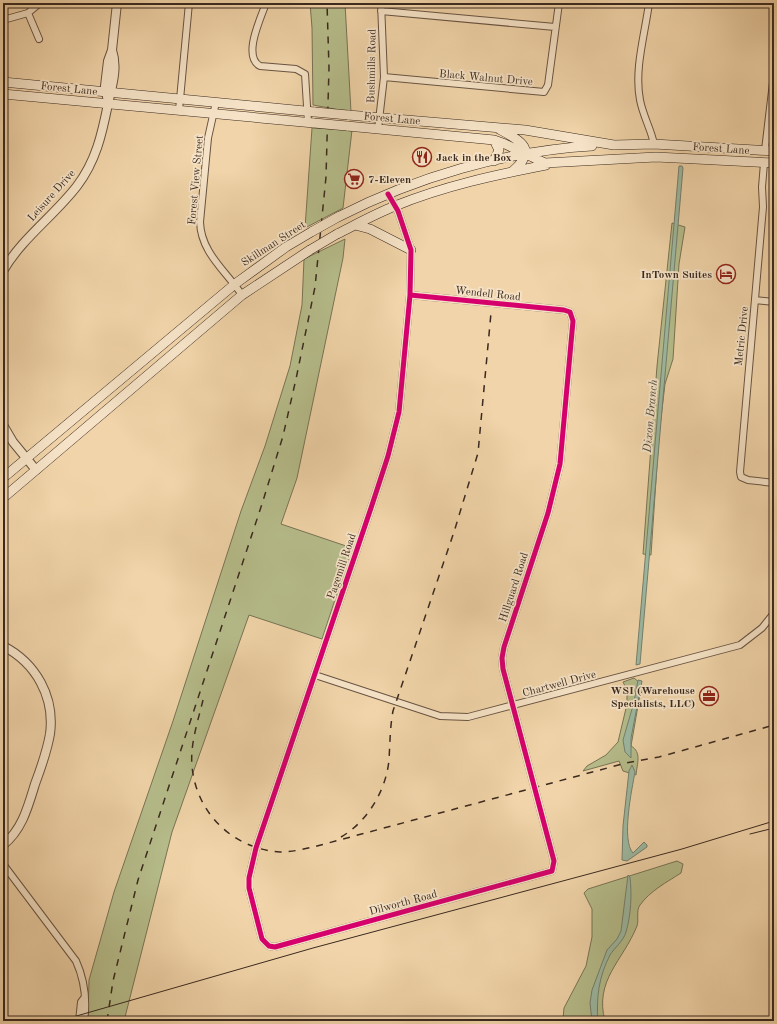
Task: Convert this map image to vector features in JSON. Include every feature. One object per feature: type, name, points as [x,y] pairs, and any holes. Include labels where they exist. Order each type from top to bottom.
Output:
[{"type":"main road","name":"Forest Lane","points":[[3,82],[498,129],[525,130],[614,145],[654,144],[769,150]]},
{"type":"main road","name":"Forest Lane","points":[[3,94],[494,140],[545,163],[554,164],[593,159],[656,156],[774,163]]},
{"type":"main road","points":[[440,134],[446,129],[462,131],[471,126]]},
{"type":"main road","points":[[498,129],[523,145],[526,155],[522,163],[513,171]]},
{"type":"main road","points":[[494,140],[499,150],[494,161]]},
{"type":"main road","points":[[654,144],[656,156]]},
{"type":"main road","name":"Skillman Street","points":[[3,478],[234,284],[286,247],[338,217],[388,194],[442,175],[494,161],[563,149],[614,145]]},
{"type":"main road","points":[[764,163],[769,150]]},
{"type":"main road","points":[[3,498],[139,380],[242,295],[293,259],[355,225],[395,206],[462,184],[513,171],[554,164]]},
{"type":"main road","points":[[355,225],[370,229],[411,250]]},
{"type":"main road","points":[[286,247],[293,259]]},
{"type":"main road","points":[[131,370],[139,380]]},
{"type":"street","points":[[3,20],[28,13],[40,3]]},
{"type":"street","name":"Leisure Drive","points":[[3,271],[22,243],[60,205],[84,175],[101,138],[108,104],[108,61],[112,50],[117,3]]},
{"type":"street","points":[[179,110],[189,3]]},
{"type":"street","points":[[266,3],[254,40],[253,58],[260,66],[296,69],[305,74],[311,123]]},
{"type":"street","name":"Bushmills Road","points":[[378,129],[384,77],[381,3]]},
{"type":"street","name":"Black Walnut Drive","points":[[384,77],[544,92],[548,85],[559,3]]},
{"type":"street","points":[[649,3],[640,70],[639,91],[642,111],[654,144]]},
{"type":"street","points":[[381,11],[555,27]]},
{"type":"street","points":[[28,13],[39,39]]},
{"type":"street","points":[[769,150],[774,74]]},
{"type":"street","name":"Forest View Street","points":[[216,102],[208,138],[200,231],[206,248],[242,295]]},
{"type":"street","name":"Metric Drive","points":[[764,163],[762,187],[763,207],[740,472],[741,477],[748,480],[774,483]]},
{"type":"street","name":"Pagemill Road","points":[[262,939],[249,888],[249,878],[256,848],[371,508],[396,426],[402,392],[410,295],[411,250],[406,232],[388,194]]},
{"type":"street","name":"Wendell Road","points":[[410,295],[564,310]]},
{"type":"street","points":[[755,300],[774,302]]},
{"type":"street","name":"Hillguard Road","points":[[552,871],[554,860],[512,706],[502,658],[504,647],[548,513],[560,464],[573,321],[570,312],[564,310]]},
{"type":"street","points":[[3,425],[26,459],[36,470]]},
{"type":"street","name":"Chartwell Drive","points":[[315,675],[440,716],[468,717],[740,645],[762,628],[774,612]]},
{"type":"street","points":[[3,646],[22,658],[38,676],[46,694],[51,718],[48,744],[24,818],[12,837],[3,845]]},
{"type":"street","points":[[3,864],[76,961],[83,977],[84,998],[87,1002],[84,1021]]},
{"type":"street","name":"Dilworth Road","points":[[262,939],[269,946],[275,947],[552,871]]},
{"type":"street","points":[[79,1021],[81,1002],[84,998]]},
{"type":"shaded area","points":[[310,3],[345,3],[351,112],[313,105],[312,28]]},
{"type":"shaded area","points":[[312,128],[352,130],[343,208],[305,228]]},
{"type":"shaded area","points":[[679,166],[682,166],[683,168],[640,664],[636,665]]},
{"type":"shaded area","points":[[672,223],[685,227],[679,264],[673,359],[665,384],[659,435],[651,555],[643,554],[657,366]]},
{"type":"shaded area","points":[[345,239],[343,258],[297,478],[281,524],[352,548],[322,639],[249,615],[172,832],[124,1021],[88,1021],[89,980],[114,892],[173,721],[241,511],[265,446],[290,366],[302,305],[304,259]]},
{"type":"shaded area","points":[[634,678],[640,683],[644,690],[640,694],[631,746],[638,755],[636,775],[623,771],[619,761],[583,771],[587,766],[606,755],[618,742],[627,704],[627,690],[623,682]]},
{"type":"shaded area","points":[[638,680],[642,681],[631,738],[631,758],[625,752],[623,740],[634,702]]},
{"type":"shaded area","points":[[632,765],[635,772],[628,814],[628,837],[633,853],[644,842],[647,847],[627,861],[622,860],[623,826],[629,771]]},
{"type":"shaded area","points":[[677,861],[683,864],[681,873],[654,891],[639,907],[637,926],[612,971],[603,994],[605,1021],[565,1021],[563,1019],[564,1008],[586,966],[592,937],[592,909],[584,893],[588,889]]},
{"type":"shaded area","points":[[628,875],[630,877],[631,897],[628,925],[625,936],[610,955],[603,971],[597,1004],[598,1021],[592,1021],[590,1003],[592,990],[607,950],[617,939],[621,931]]},
{"type":"tram line","points":[[59,1021],[313,948],[682,849],[774,821]]},
{"type":"tram line","points":[[750,834],[774,828]]},
{"type":"railway","points":[[107,1021],[113,981],[138,880],[262,504],[283,436],[296,379],[315,287],[326,177],[329,68],[327,3]]},
{"type":"railway","points":[[341,837],[350,831],[367,814],[374,804],[384,783],[389,760],[393,711],[454,532],[478,453],[491,313]]},
{"type":"railway","points":[[203,700],[192,749],[192,766],[195,783],[201,799],[209,813],[220,826],[233,836],[247,844],[280,852],[294,851],[317,846],[626,763],[659,757],[774,725]]},
{"type":"cycle path","points":[[388,194],[398,211],[411,250],[410,295],[399,412],[388,456],[371,508],[256,848],[249,878],[249,888],[262,939],[269,946],[275,947],[552,871],[554,861],[503,669],[502,658],[504,647],[548,513],[560,464],[573,321],[570,312],[564,310],[410,295]]},
{"type":"place","name":"Jack in the Box","points":[[422,157]]},
{"type":"place","name":"7-Eleven","points":[[354,179]]},
{"type":"place","name":"InTown Suites","points":[[726,274]]},
{"type":"place","name":"WSI (Warehouse Specialists, LLC)","points":[[709,696]]},
{"type":"water label","name":"Dixon Branch","points":[[650,416]]}]
